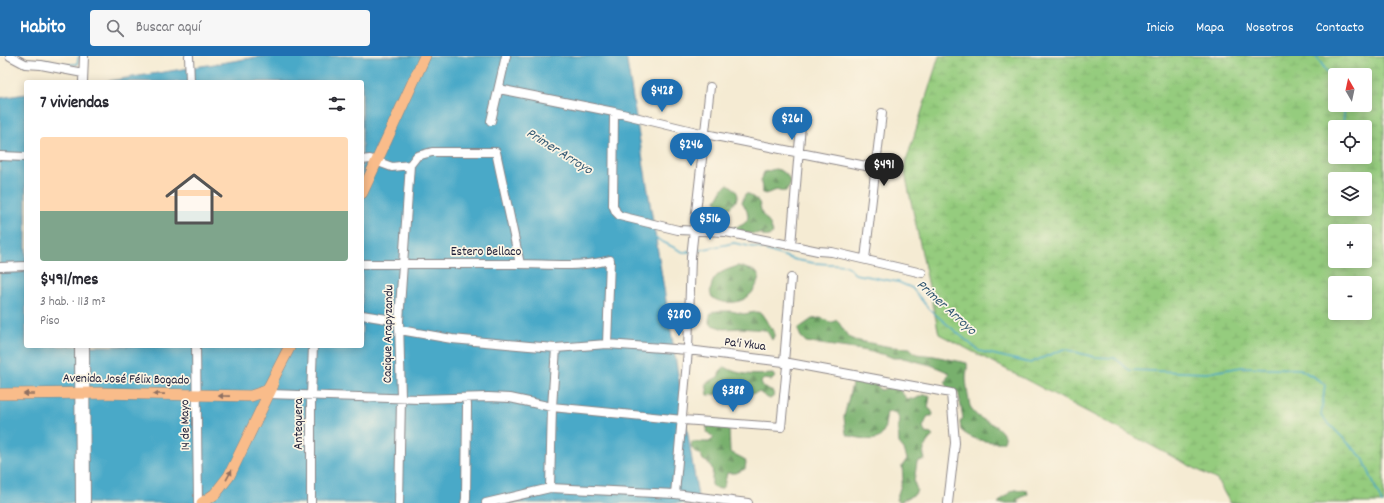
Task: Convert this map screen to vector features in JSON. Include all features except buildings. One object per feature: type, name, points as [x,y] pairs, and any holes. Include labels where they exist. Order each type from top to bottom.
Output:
[{"type":"highway","points":[[364,189],[425,56]]},
{"type":"highway","points":[[251,396],[266,391],[288,348]]},
{"type":"highway","points":[[238,457],[242,452],[270,394],[289,348]]},
{"type":"highway","name":"Avenida José Félix Bogado","points":[[0,394],[83,393],[251,396]]},
{"type":"highway","points":[[202,503],[211,498],[221,487],[229,476],[238,457],[258,410],[258,402],[251,396]]},
{"type":"street","points":[[10,56],[25,64],[41,65],[83,73]]},
{"type":"street","points":[[83,80],[84,56]]},
{"type":"street","points":[[189,56],[190,80]]},
{"type":"street","points":[[491,121],[506,56]]},
{"type":"street","points":[[675,494],[683,420],[688,350],[692,252],[710,87]]},
{"type":"street","points":[[499,89],[614,112],[705,134],[876,168]]},
{"type":"street","points":[[614,112],[613,205],[616,212],[620,216],[670,228],[694,231],[726,232],[818,251],[832,252],[922,273]]},
{"type":"street","points":[[791,245],[802,113]]},
{"type":"street","points":[[865,259],[882,113]]},
{"type":"street","points":[[364,160],[370,159],[392,167],[410,165],[417,156],[432,152],[496,152],[520,264]]},
{"type":"street","points":[[0,156],[24,157]]},
{"type":"street","name":"Cacique Arapyzandu","points":[[399,503],[400,326],[410,165]]},
{"type":"street","name":"Estero Bellaco","points":[[364,264],[577,265],[596,264],[610,260],[607,344]]},
{"type":"street","points":[[0,266],[24,266]]},
{"type":"street","points":[[270,394],[419,399],[510,398],[552,407],[683,420],[782,427],[787,366],[784,362],[791,278]]},
{"type":"street","name":"Pa'i Ykua","points":[[364,316],[400,326],[460,340],[556,348],[607,344],[688,350],[784,362],[951,394],[955,443],[948,503]]},
{"type":"street","points":[[79,348],[83,393],[86,503]]},
{"type":"street","points":[[80,503],[85,348]]},
{"type":"street","name":"14 de Mayo","points":[[196,348],[198,395],[198,503]]},
{"type":"street","name":"Antequera","points":[[311,503],[313,348]]},
{"type":"street","points":[[550,488],[552,407],[556,348]]},
{"type":"street","points":[[464,503],[466,499],[468,405],[466,398]]},
{"type":"street","points":[[486,503],[550,488],[675,494],[748,503]]},
{"type":"green space","points":[[939,56],[1384,56],[1384,503],[1230,503],[1217,480],[939,334],[904,168]]},
{"type":"green space","points":[[775,169],[782,171],[789,179],[789,188],[782,192],[777,190],[765,194],[762,192],[761,180],[764,172]]},
{"type":"green space","points":[[728,184],[735,190],[738,196],[729,208],[722,209],[717,204],[716,200]]},
{"type":"green space","points":[[745,194],[749,194],[759,202],[762,214],[770,224],[773,233],[771,235],[762,236],[764,233],[732,232],[731,228],[742,225],[747,220],[747,212],[742,202]]},
{"type":"green space","points":[[738,266],[756,272],[759,276],[755,288],[747,297],[736,302],[723,302],[713,298],[710,291],[714,279],[721,273]]},
{"type":"green space","points":[[717,311],[731,311],[744,314],[756,312],[761,313],[774,332],[774,336],[772,340],[765,330],[740,328],[724,329],[712,325],[709,323],[711,313]]},
{"type":"green space","points":[[820,318],[827,320],[830,323],[837,320],[847,335],[854,340],[891,347],[910,348],[916,354],[967,363],[966,380],[970,406],[973,412],[998,428],[1005,439],[1003,442],[980,440],[961,430],[960,422],[963,418],[958,390],[955,394],[946,385],[946,380],[950,373],[931,365],[903,358],[893,358],[862,350],[806,342],[801,337],[798,330],[799,328],[812,319]]},
{"type":"green space","points":[[725,367],[736,372],[754,375],[773,374],[775,377],[772,380],[764,379],[761,382],[764,388],[773,392],[774,396],[770,399],[759,392],[744,396],[732,393],[708,395],[706,383],[718,377],[721,370]]},
{"type":"green space","points":[[862,379],[875,382],[880,390],[890,388],[899,389],[907,399],[911,398],[913,400],[923,395],[930,396],[928,408],[933,414],[932,416],[928,416],[923,427],[925,433],[933,436],[925,446],[925,459],[917,462],[914,482],[917,490],[915,494],[900,502],[896,500],[903,479],[902,466],[907,459],[904,449],[899,443],[898,426],[900,423],[897,415],[894,412],[887,412],[884,431],[879,438],[868,439],[849,436],[846,434],[844,417],[852,384],[854,380]]},
{"type":"green space","points":[[707,424],[729,427],[730,452],[744,459],[746,462],[745,469],[736,473],[727,473],[724,486],[721,489],[715,488],[712,485],[712,468],[703,460],[701,455],[694,451],[691,446],[692,442],[709,442],[714,438],[707,432]]},
{"type":"green space","points":[[1027,490],[1028,494],[1017,500],[1019,503],[998,503],[1011,491]]},
{"type":"water","points":[[264,56],[626,56],[699,503],[0,503],[0,98],[24,94],[24,348],[364,348],[364,80],[114,80]]},
{"type":"waterway","points":[[19,56],[27,60],[48,60],[64,65],[77,64],[79,56]]},
{"type":"waterway","points":[[1316,56],[1328,73]]},
{"type":"waterway","points":[[1343,120],[1344,112]]},
{"type":"waterway","name":"Primer Arroyo","points":[[655,238],[683,252],[690,252]]},
{"type":"waterway","name":"Primer Arroyo","points":[[695,251],[734,243],[762,249],[796,260],[846,265],[855,274],[898,282],[912,288],[929,309],[979,351],[1030,363],[1064,349],[1094,357],[1115,358],[1129,370],[1207,373],[1242,367],[1300,369],[1325,384],[1321,416],[1363,458],[1382,503]]}]
